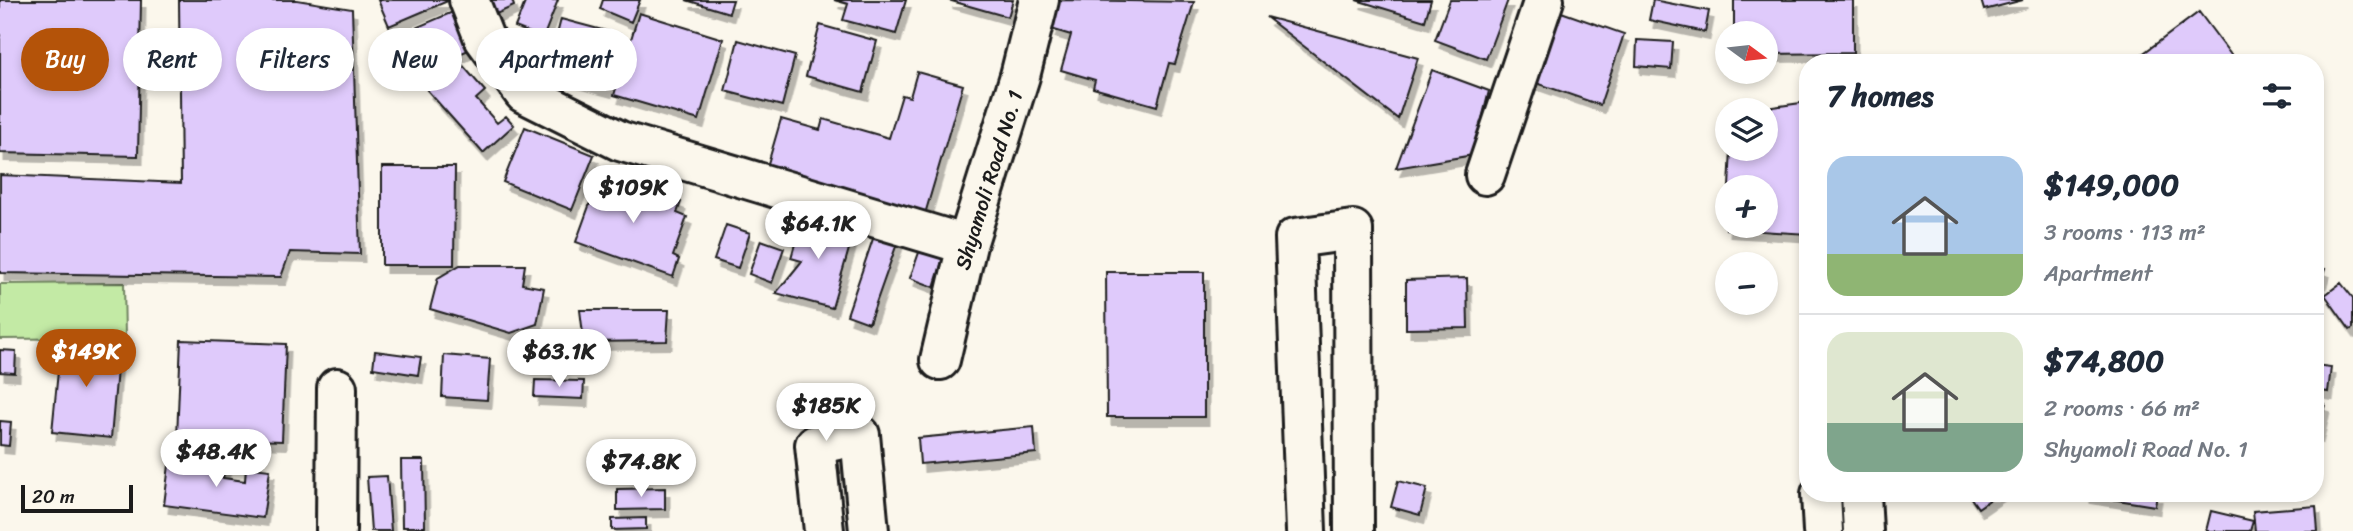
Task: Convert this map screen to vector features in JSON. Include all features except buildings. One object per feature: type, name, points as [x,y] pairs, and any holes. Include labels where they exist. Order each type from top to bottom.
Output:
[{"type":"street","points":[[469,0],[484,38],[524,93],[620,141],[967,245]]},
{"type":"street","name":"Shyamoli Road No. 1","points":[[940,360],[967,245],[1020,76],[1039,0]]},
{"type":"street","points":[[1485,175],[1544,0]]},
{"type":"street","points":[[1353,230],[1354,519],[1306,519],[1295,238],[1353,230]]},
{"type":"street","points":[[336,531],[337,388]]},
{"type":"street","points":[[824,531],[815,445],[860,435],[869,531]]},
{"type":"street","points":[[1821,502],[1823,531]]},
{"type":"street","points":[[1861,502],[1863,531]]},
{"type":"green space","points":[[124,283],[125,338],[0,339],[0,284]]}]
